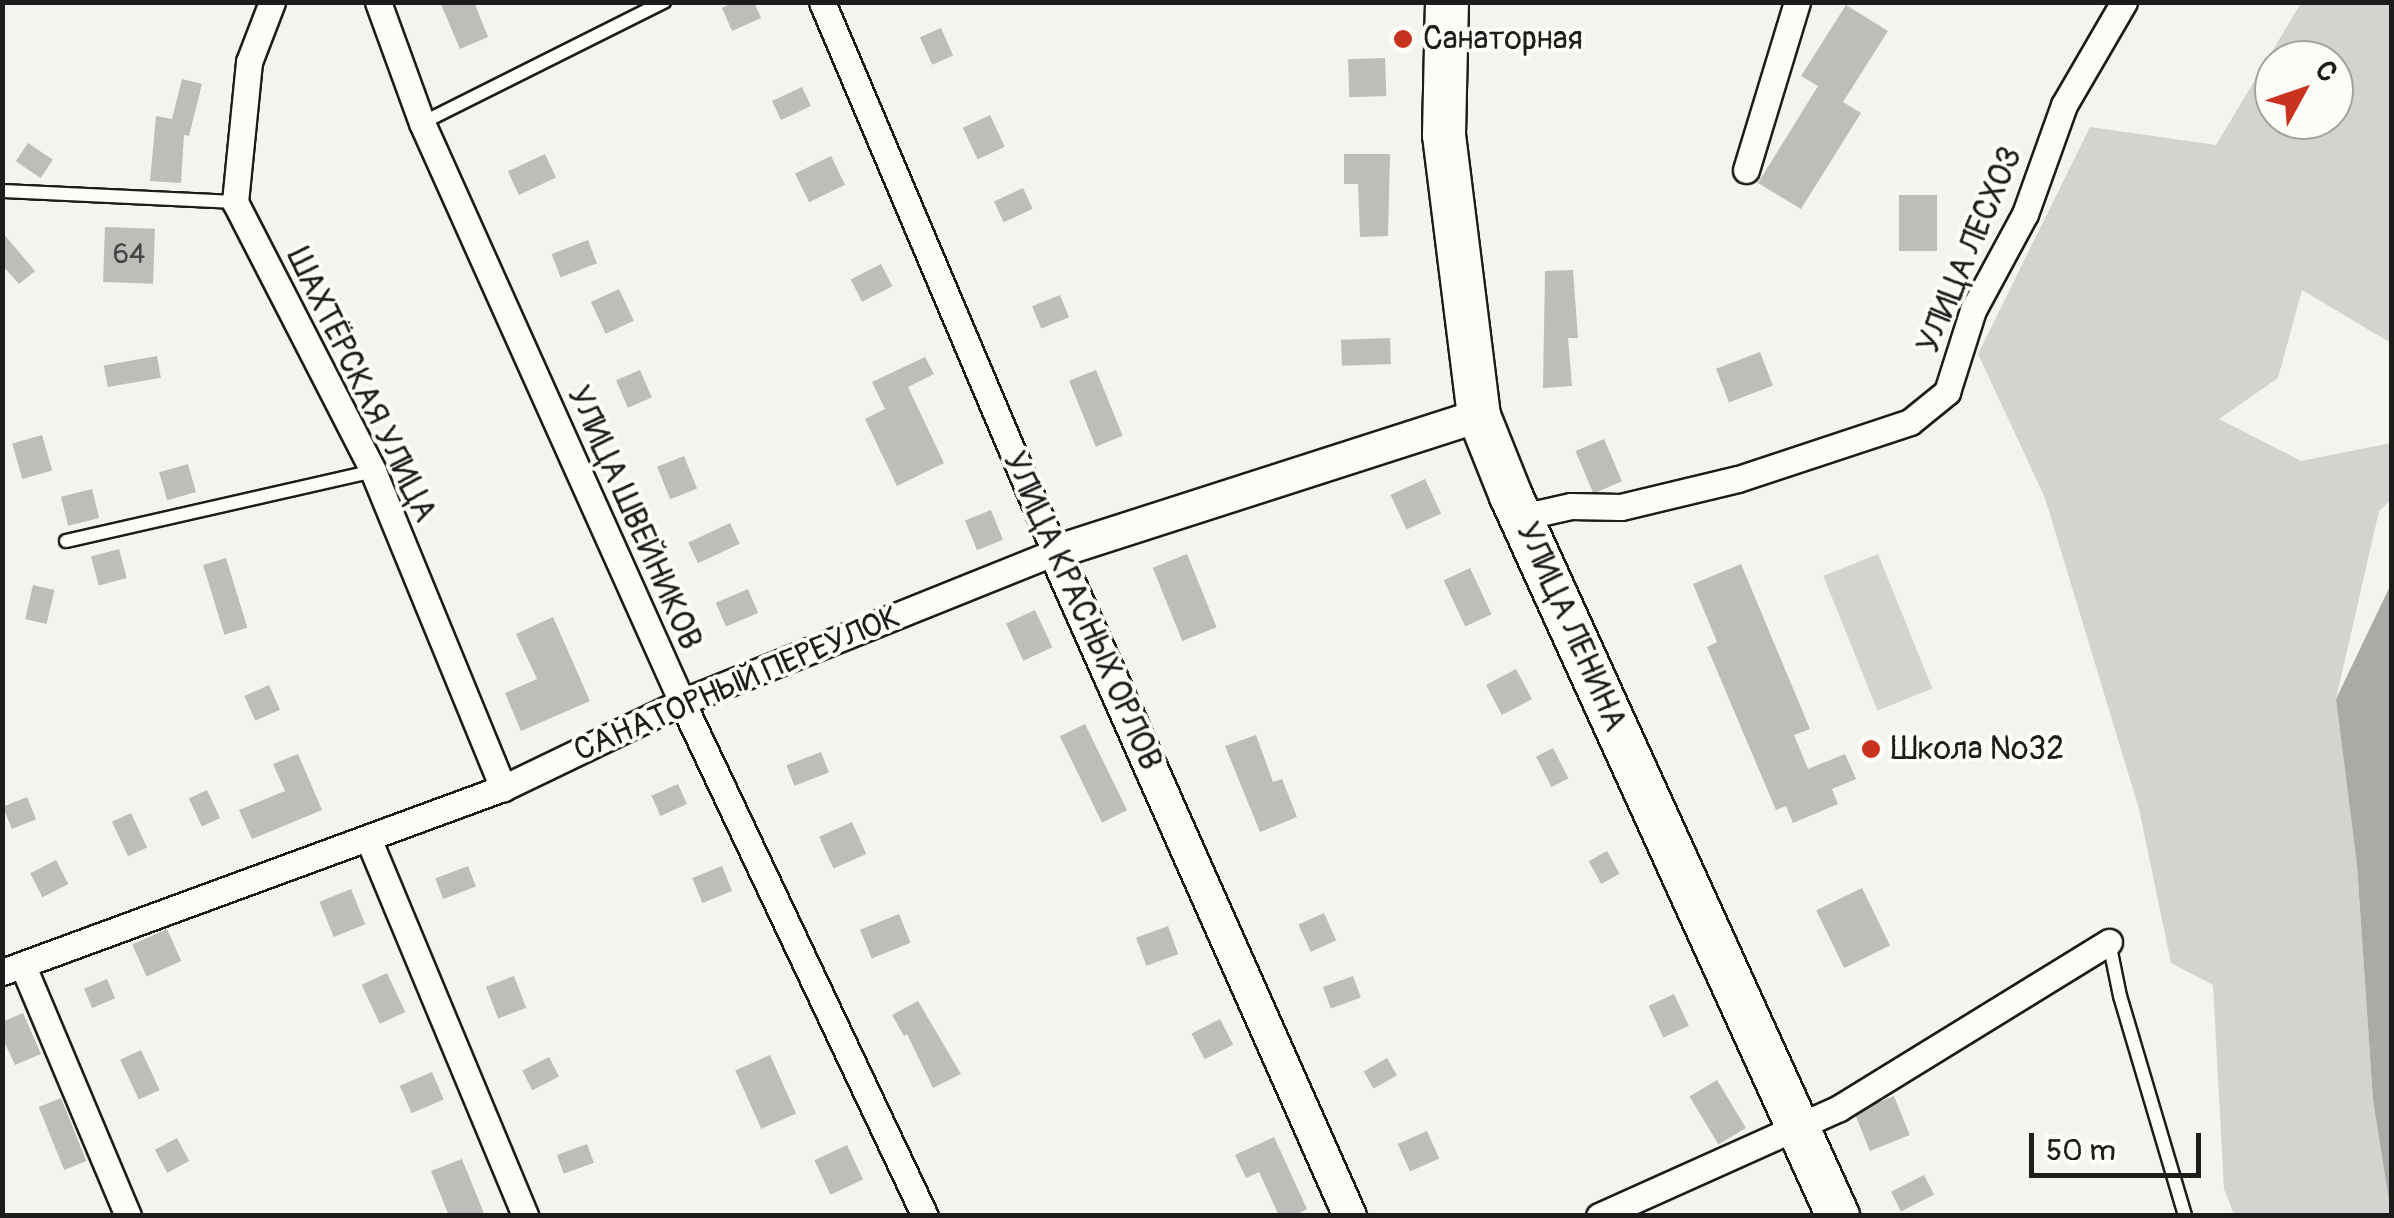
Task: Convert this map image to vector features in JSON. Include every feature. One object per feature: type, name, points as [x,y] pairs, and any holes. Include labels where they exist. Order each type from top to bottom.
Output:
[{"type":"main road","name":"УЛИЦА ЛЕНИНА","points":[[1447,2],[1444,135],[1479,416],[1838,1216]]},
{"type":"street","points":[[235,202],[249,62],[272,2]]},
{"type":"street","name":"УЛИЦА ШВЕЙНИКОВ","points":[[378,2],[422,124],[682,702],[925,1216]]},
{"type":"street","name":"УЛИЦА КРАСНЫХ ОРЛОВ","points":[[822,2],[1055,552],[1350,1216]]},
{"type":"street","points":[[1746,170],[1797,2]]},
{"type":"street","name":"УЛИЦА ЛЕСХОЗ","points":[[1522,517],[1571,506],[1621,507],[1738,479],[1910,422],[1947,392],[1973,310],[2025,214],[2064,105],[2124,2]]},
{"type":"street","name":"ШАХТЁРСКАЯ УЛИЦА","points":[[235,202],[372,471],[502,788]]},
{"type":"street","name":"САНАТОРНЫЙ ПЕРЕУЛОК","points":[[13,969],[502,788],[682,702],[1055,552],[1479,416]]},
{"type":"street","points":[[368,838],[526,1216]]},
{"type":"street","points":[[1599,1216],[1839,1108],[2109,942]]},
{"type":"street","points":[[13,969],[128,1216]]},
{"type":"lane","points":[[422,124],[664,2]]},
{"type":"lane","points":[[2,190],[235,202]]},
{"type":"lane","points":[[66,541],[372,471]]},
{"type":"lane","points":[[2109,942],[2120,996],[2185,1216]]},
{"type":"shaded area","points":[[2301,3],[2391,3],[2391,343],[2302,290],[2278,378],[2219,419],[2301,461],[2391,443],[2391,500],[2379,511],[2336,699],[2357,865],[2373,1100],[2391,1215],[2234,1215],[2224,1189],[2213,985],[2171,963],[2139,809],[2045,498],[1978,354],[2090,127],[2216,145],[2254,82],[2254,140],[2354,140],[2354,40],[2279,40]]},
{"type":"shaded area","points":[[1878,554],[1932,688],[1878,711],[1823,576]]},
{"type":"shaded area","points":[[2391,584],[2391,1214],[2373,1100],[2357,865],[2336,699]]},
{"type":"building","points":[[440,2],[474,2],[488,37],[460,49]]},
{"type":"building","points":[[734,2],[754,2],[761,18],[732,31],[722,8]]},
{"type":"building","points":[[1846,5],[1888,31],[1843,102],[1861,113],[1801,209],[1758,183],[1818,86],[1801,76]]},
{"type":"building","points":[[941,28],[953,55],[932,65],[920,37]]},
{"type":"building","points":[[1385,58],[1386,96],[1349,97],[1348,59]]},
{"type":"building","points":[[182,79],[202,84],[189,136],[184,135],[181,183],[150,181],[156,116],[172,119]]},
{"type":"building","points":[[802,87],[811,106],[781,120],[772,101]]},
{"type":"building","points":[[990,115],[1005,147],[978,159],[963,128]]},
{"type":"building","points":[[28,143],[53,160],[41,178],[16,161]]},
{"type":"building","points":[[545,154],[556,178],[519,195],[508,171]]},
{"type":"building","points":[[1344,154],[1390,154],[1388,236],[1360,237],[1358,184],[1344,184]]},
{"type":"building","points":[[831,156],[845,185],[809,202],[795,174]]},
{"type":"building","points":[[1023,188],[1033,209],[1004,222],[994,202]]},
{"type":"building","points":[[1899,195],[1937,195],[1937,251],[1899,251]]},
{"type":"building","points":[[105,227],[155,229],[153,284],[103,282]]},
{"type":"building","points":[[2,232],[35,271],[19,284],[2,265]]},
{"type":"building","points":[[588,240],[597,263],[561,277],[552,254]]},
{"type":"building","points":[[881,264],[892,286],[862,302],[851,279]]},
{"type":"building","points":[[1573,270],[1578,338],[1568,338],[1572,386],[1543,388],[1545,271]]},
{"type":"building","points":[[619,289],[634,321],[606,334],[591,302]]},
{"type":"building","points":[[1060,295],[1069,317],[1041,328],[1032,306]]},
{"type":"building","points":[[1390,338],[1391,364],[1342,366],[1341,340]]},
{"type":"building","points":[[1760,352],[1773,386],[1729,402],[1716,369]]},
{"type":"building","points":[[157,356],[161,378],[108,387],[104,365]]},
{"type":"building","points":[[925,357],[934,374],[908,387],[944,463],[897,486],[865,419],[885,409],[872,382]]},
{"type":"building","points":[[640,370],[652,398],[628,408],[616,380]]},
{"type":"building","points":[[1096,370],[1123,436],[1096,447],[1069,381]]},
{"type":"building","points":[[42,435],[52,471],[22,479],[12,444]]},
{"type":"building","points":[[1604,439],[1622,481],[1593,493],[1575,451]]},
{"type":"building","points":[[684,456],[697,488],[670,499],[657,467]]},
{"type":"building","points":[[188,464],[196,492],[167,500],[159,472]]},
{"type":"building","points":[[1425,479],[1441,513],[1407,529],[1391,495]]},
{"type":"building","points":[[92,489],[99,518],[68,526],[61,497]]},
{"type":"building","points":[[991,510],[1003,540],[977,550],[965,520]]},
{"type":"building","points":[[730,523],[740,544],[698,563],[688,542]]},
{"type":"building","points":[[119,549],[127,578],[99,585],[91,557]]},
{"type":"building","points":[[1187,554],[1217,627],[1182,641],[1153,568]]},
{"type":"building","points":[[226,558],[247,628],[224,635],[203,565]]},
{"type":"building","points":[[1741,564],[1810,729],[1794,735],[1808,769],[1845,754],[1856,779],[1832,789],[1838,804],[1793,823],[1786,806],[1776,810],[1707,647],[1717,642],[1693,584]]},
{"type":"building","points":[[1470,568],[1492,614],[1465,626],[1444,580]]},
{"type":"building","points":[[33,585],[54,590],[47,624],[25,619]]},
{"type":"building","points":[[748,589],[758,613],[726,627],[716,603]]},
{"type":"building","points":[[1035,610],[1052,647],[1023,661],[1006,624]]},
{"type":"building","points":[[553,617],[590,701],[521,731],[505,693],[537,679],[516,634]]},
{"type":"building","points":[[1516,669],[1532,699],[1502,715],[1486,685]]},
{"type":"building","points":[[269,685],[280,710],[255,721],[244,696]]},
{"type":"building","points":[[1085,724],[1127,810],[1102,823],[1060,736]]},
{"type":"building","points":[[1256,735],[1273,782],[1282,779],[1297,817],[1260,832],[1225,746]]},
{"type":"building","points":[[1553,748],[1568,778],[1552,787],[1536,757]]},
{"type":"building","points":[[821,752],[829,773],[794,786],[786,765]]},
{"type":"building","points":[[298,754],[322,810],[252,839],[239,810],[285,791],[273,764]]},
{"type":"building","points":[[678,784],[687,804],[660,816],[652,796]]},
{"type":"building","points":[[207,790],[220,818],[202,827],[189,798]]},
{"type":"building","points":[[27,797],[36,819],[12,829],[3,807]]},
{"type":"building","points":[[131,813],[147,847],[128,856],[112,822]]},
{"type":"building","points":[[852,822],[866,854],[833,869],[819,837]]},
{"type":"building","points":[[1607,851],[1620,874],[1601,884],[1589,861]]},
{"type":"building","points":[[56,860],[68,884],[42,897],[30,873]]},
{"type":"building","points":[[468,866],[476,887],[443,899],[435,879]]},
{"type":"building","points":[[722,866],[732,891],[702,903],[692,878]]},
{"type":"building","points":[[1862,888],[1890,946],[1844,968],[1816,910]]},
{"type":"building","points":[[351,889],[365,924],[334,937],[319,902]]},
{"type":"building","points":[[1324,913],[1336,940],[1311,952],[1298,924]]},
{"type":"building","points":[[899,914],[911,943],[872,958],[860,930]]},
{"type":"building","points":[[1168,926],[1178,954],[1146,966],[1136,938]]},
{"type":"building","points":[[167,929],[181,961],[147,976],[132,944]]},
{"type":"building","points":[[387,973],[405,1012],[380,1024],[362,985]]},
{"type":"building","points":[[514,976],[526,1008],[498,1018],[486,987]]},
{"type":"building","points":[[1353,976],[1361,998],[1331,1009],[1323,987]]},
{"type":"building","points":[[107,979],[115,998],[92,1008],[84,989]]},
{"type":"building","points":[[1674,994],[1689,1026],[1663,1038],[1649,1006]]},
{"type":"building","points":[[918,1001],[961,1074],[933,1088],[907,1034],[904,1036],[892,1015]]},
{"type":"building","points":[[23,1013],[41,1054],[15,1065],[2,1037],[2,1022]]},
{"type":"building","points":[[1220,1019],[1233,1045],[1205,1059],[1191,1034]]},
{"type":"building","points":[[141,1050],[160,1090],[139,1100],[120,1060]]},
{"type":"building","points":[[770,1055],[796,1113],[761,1129],[735,1070]]},
{"type":"building","points":[[549,1057],[559,1077],[532,1090],[522,1071]]},
{"type":"building","points":[[1387,1058],[1397,1075],[1374,1089],[1364,1072]]},
{"type":"building","points":[[432,1072],[444,1100],[412,1113],[400,1086]]},
{"type":"building","points":[[1717,1080],[1746,1128],[1718,1144],[1690,1096]]},
{"type":"building","points":[[1894,1096],[1910,1135],[1870,1151],[1854,1112]]},
{"type":"building","points":[[61,1098],[86,1161],[64,1170],[39,1107]]},
{"type":"building","points":[[1427,1131],[1439,1158],[1410,1171],[1398,1144]]},
{"type":"building","points":[[1274,1137],[1307,1209],[1294,1216],[1279,1216],[1259,1172],[1246,1178],[1235,1155]]},
{"type":"building","points":[[177,1138],[189,1161],[167,1173],[155,1150]]},
{"type":"building","points":[[587,1144],[594,1163],[564,1174],[557,1155]]},
{"type":"building","points":[[847,1145],[863,1179],[830,1195],[814,1160]]},
{"type":"building","points":[[462,1159],[485,1216],[449,1216],[431,1171]]},
{"type":"building","points":[[1924,1175],[1934,1195],[1901,1211],[1891,1192]]},
{"type":"place","name":"Санаторная","points":[[1403,39]]},
{"type":"place","name":"Школа №32","points":[[1871,749]]}]
